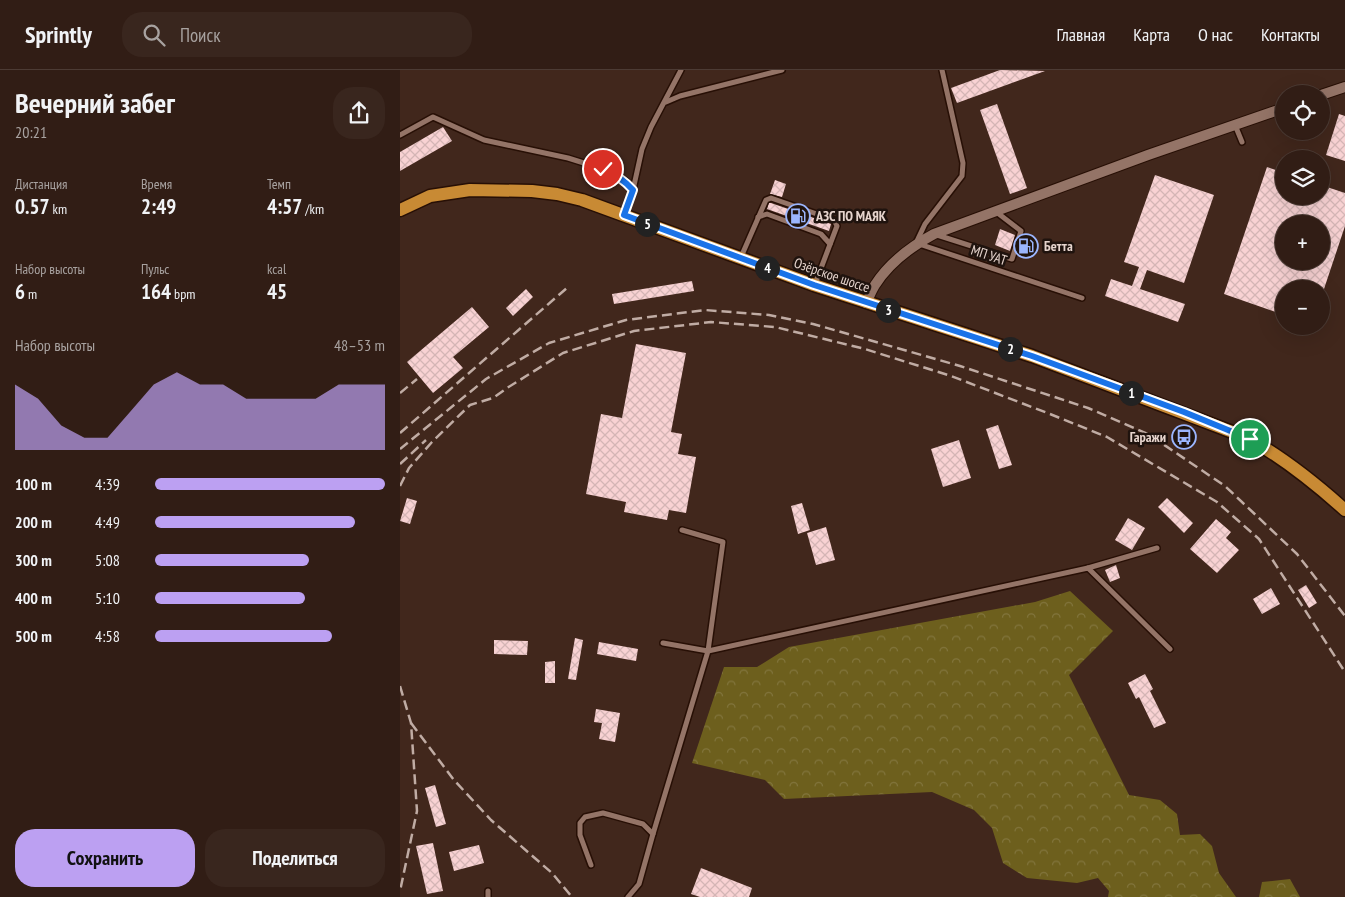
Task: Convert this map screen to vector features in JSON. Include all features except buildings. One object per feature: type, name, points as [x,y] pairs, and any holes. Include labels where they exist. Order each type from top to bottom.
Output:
[{"type":"main road","name":"Озёрское шоссе","points":[[400,210],[430,196],[470,190],[532,191],[582,200],[814,285],[1032,356],[1184,412],[1250,439],[1314,483],[1345,510]]},
{"type":"street","points":[[1330,92],[1345,88]]},
{"type":"street","points":[[866,303],[875,285],[889,267],[916,243],[934,234],[1275,111]]},
{"type":"lane","points":[[624,215],[633,190],[642,148],[681,70]]},
{"type":"lane","points":[[665,102],[680,96],[782,70]]},
{"type":"lane","points":[[916,243],[925,224],[962,176],[964,163],[942,70]]},
{"type":"lane","points":[[400,135],[433,117],[484,140],[568,158],[603,169],[627,182],[633,190]]},
{"type":"lane","points":[[1235,125],[1242,142]]},
{"type":"lane","points":[[741,259],[766,200],[771,198],[834,220],[837,226],[814,285]]},
{"type":"lane","points":[[934,234],[1012,259],[1021,231],[995,212]]},
{"type":"lane","points":[[758,217],[767,214],[812,230],[821,234],[830,244]]},
{"type":"lane","name":"МП УАТ","points":[[916,243],[1082,298]]},
{"type":"lane","points":[[628,897],[639,884],[652,834],[708,652],[723,542],[682,530]]},
{"type":"lane","points":[[663,643],[708,652],[1088,568],[1157,548]]},
{"type":"lane","points":[[1088,568],[1170,650]]},
{"type":"lane","points":[[591,865],[580,835],[580,822],[585,817],[603,813],[643,824],[652,834]]},
{"type":"green space","points":[[1070,591],[1113,631],[1069,675],[1129,795],[1160,800],[1177,814],[1180,835],[1200,834],[1212,846],[1219,873],[1236,897],[1108,897],[1109,891],[1098,878],[1077,883],[1027,878],[1003,863],[992,828],[974,810],[932,792],[784,799],[765,780],[692,763],[724,667],[757,667],[789,647],[1035,602]]},
{"type":"green space","points":[[1290,879],[1300,897],[1259,897],[1262,882]]},
{"type":"railway","points":[[400,433],[568,287]]},
{"type":"railway","points":[[400,449],[486,379],[549,343],[626,320],[705,310],[769,315],[813,324],[960,366],[1088,408],[1148,434],[1225,486],[1297,554],[1345,616]]},
{"type":"railway","points":[[400,486],[409,468],[432,442],[470,405],[493,398],[563,353],[634,331],[711,322],[775,327],[865,349],[951,376],[1050,414],[1107,437],[1217,502],[1259,539],[1345,672]]},
{"type":"railway","points":[[400,393],[417,379]]},
{"type":"railway","points":[[400,464],[426,440]]},
{"type":"railway","points":[[400,686],[411,723],[417,811],[400,891]]},
{"type":"railway","points":[[411,723],[454,780],[491,820],[552,873],[572,897]]},
{"type":"place","name":"АЗС ПО МАЯК","points":[[798,216]]},
{"type":"place","name":"Бетта","points":[[1026,246]]},
{"type":"place","name":"Гаражи","points":[[1184,437]]},
{"type":"route","points":[[603,169],[627,182],[633,190],[624,215],[866,303],[1032,356],[1184,412],[1250,439]]}]
